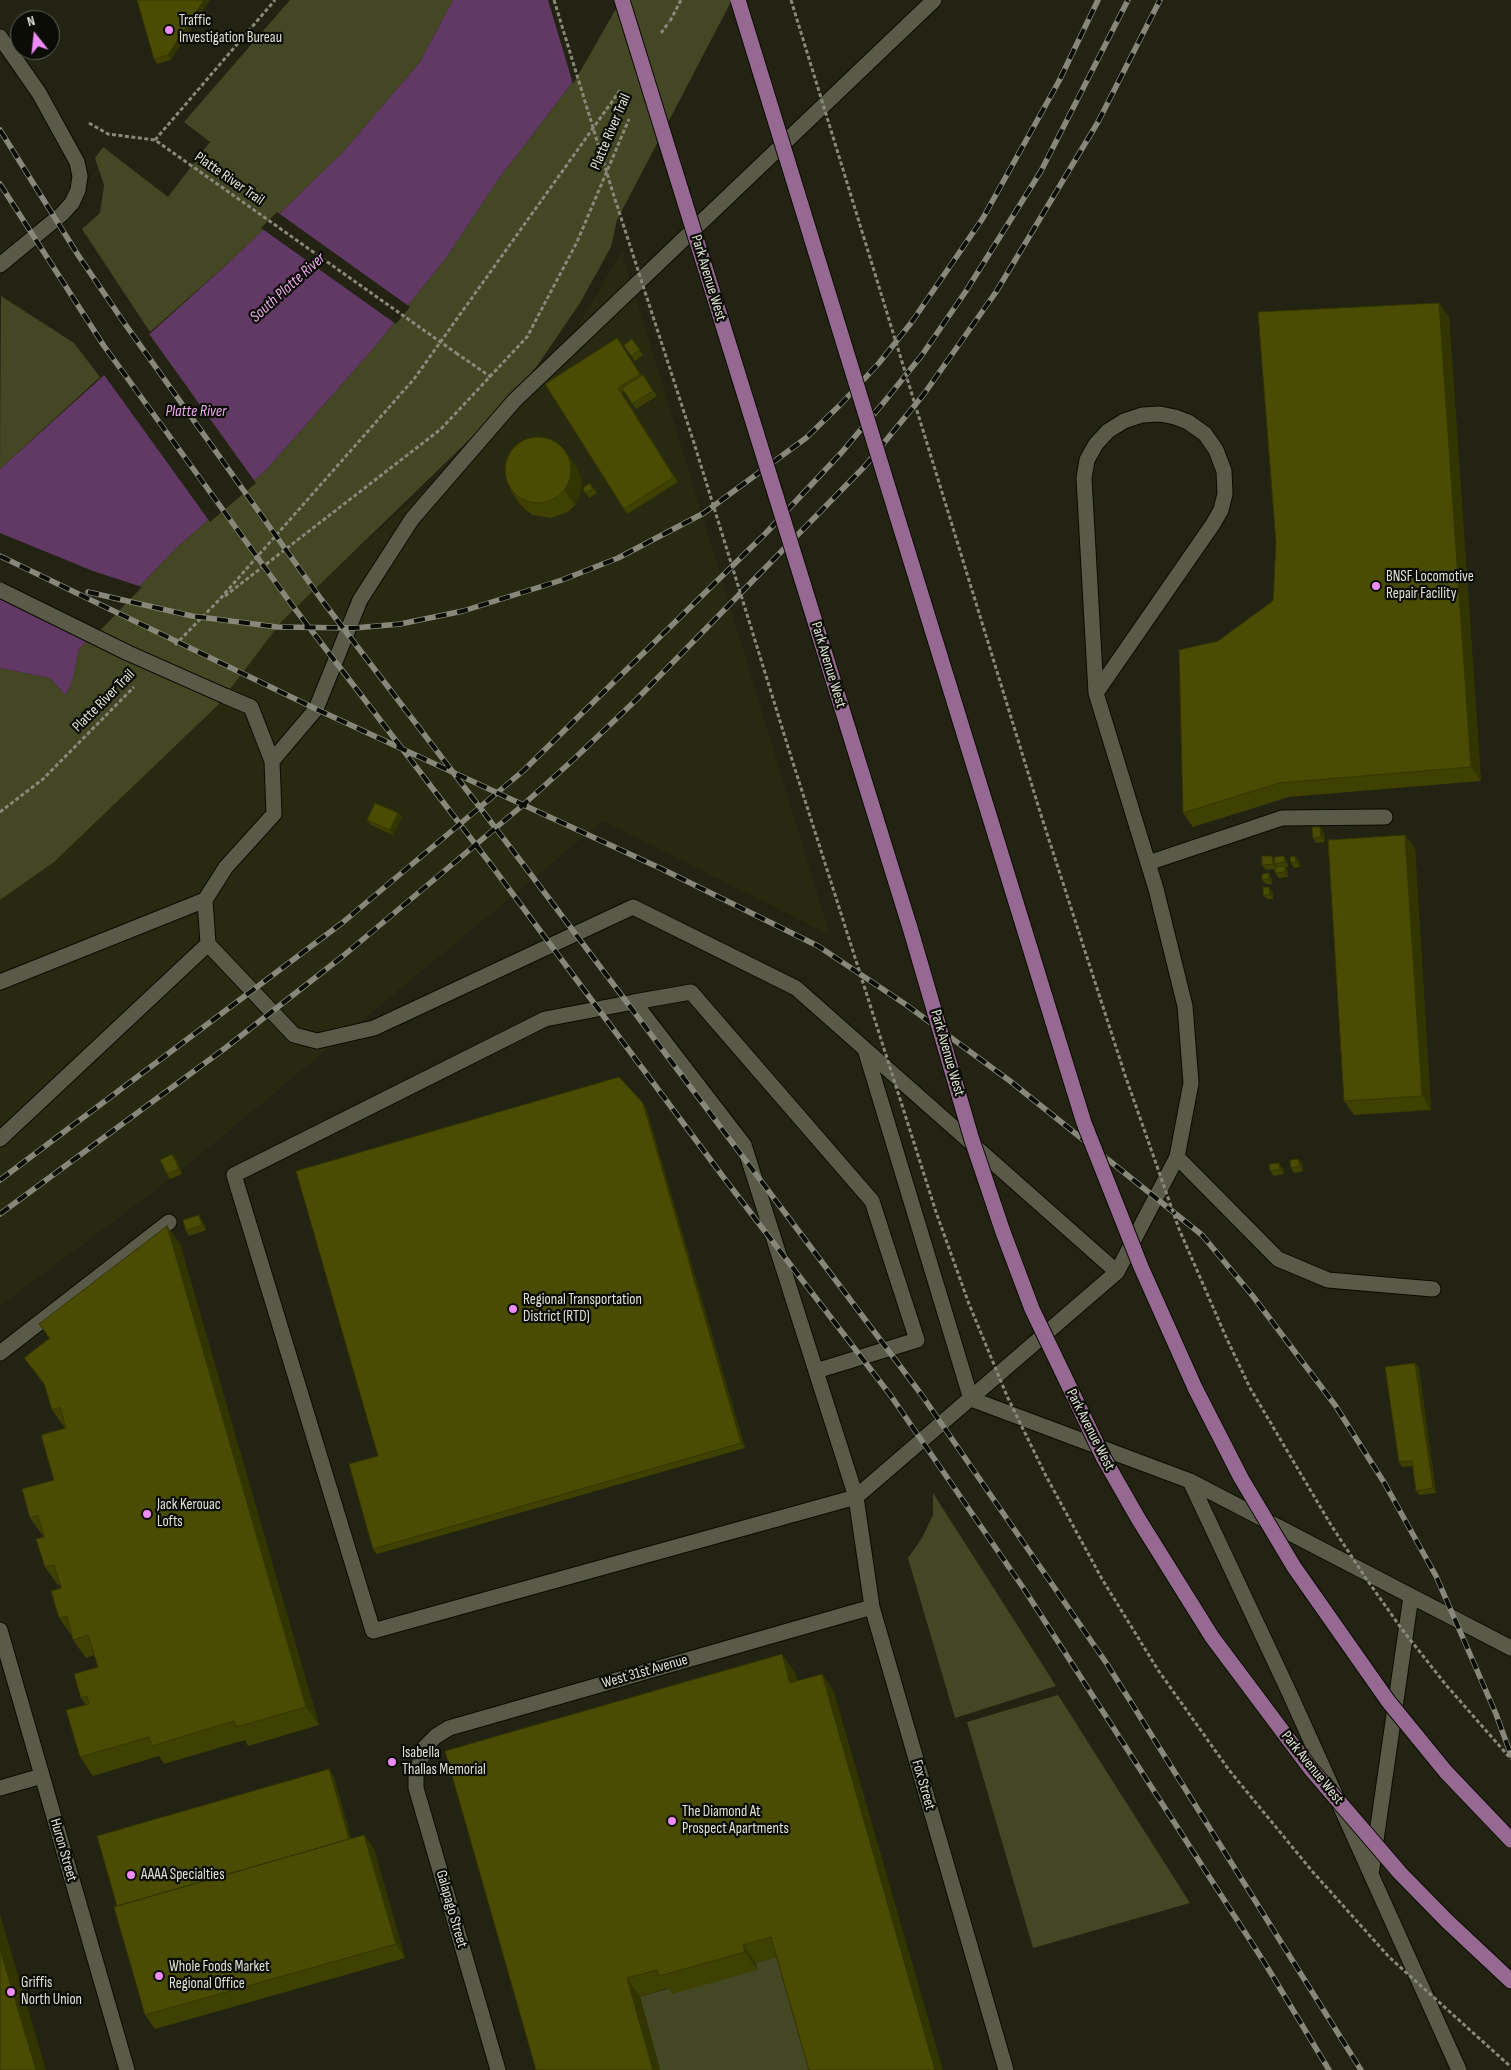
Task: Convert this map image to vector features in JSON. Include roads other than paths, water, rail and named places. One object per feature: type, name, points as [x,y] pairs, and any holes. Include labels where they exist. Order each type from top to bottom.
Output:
[{"type":"main road","name":"Park Avenue West","points":[[622,0],[911,931],[972,1140],[1003,1232],[1032,1309],[1102,1457],[1212,1637],[1310,1768],[1400,1873],[1447,1921],[1511,1980]]},
{"type":"main road","points":[[738,0],[1070,1078],[1088,1132],[1141,1267],[1199,1396],[1241,1478],[1294,1567],[1388,1701],[1446,1772],[1511,1840]]},
{"type":"street","points":[[272,761],[316,709],[360,600],[412,519],[514,401],[934,0]]},
{"type":"street","points":[[0,37],[38,93],[77,162],[80,176],[78,190],[72,204],[0,265]]},
{"type":"street","points":[[816,1371],[917,1340],[872,1201],[692,992],[545,1019],[234,1175],[373,1631],[856,1497],[1117,1272],[1177,1157],[1191,1083],[1185,1006],[1148,863],[1096,693],[1084,478],[1088,460],[1096,444],[1108,431],[1124,421],[1142,415],[1160,414],[1175,417],[1188,422],[1205,434],[1216,450],[1224,471],[1225,494],[1221,510],[1096,693]]},
{"type":"street","points":[[0,590],[128,653],[251,707],[272,761],[274,814],[226,867],[205,900],[0,982]]},
{"type":"street","points":[[1148,863],[1282,818],[1385,817]]},
{"type":"street","points":[[205,900],[208,944],[294,1035],[316,1041],[374,1028],[633,907],[796,988],[1117,1272]]},
{"type":"street","points":[[0,1139],[208,944]]},
{"type":"street","name":"Fox Street","points":[[634,1002],[744,1145],[856,1497],[872,1607],[1006,2070]]},
{"type":"street","points":[[865,1049],[971,1399]]},
{"type":"street","points":[[1177,1157],[1278,1260],[1328,1280],[1433,1289]]},
{"type":"street","points":[[0,1353],[169,1222]]},
{"type":"street","points":[[971,1399],[1190,1481],[1511,1648]]},
{"type":"street","points":[[1190,1481],[1289,1692],[1459,2070]]},
{"type":"street","points":[[1372,1875],[1411,1596]]},
{"type":"street","name":"West 31st Avenue","points":[[425,1747],[436,1736],[449,1728],[872,1607]]},
{"type":"street","name":"Huron Street","points":[[0,1630],[127,2070]]},
{"type":"street","name":"Galapago Street","points":[[425,1747],[416,1773],[416,1788],[498,2070]]},
{"type":"street","points":[[0,1788],[42,1776]]},
{"type":"water","name":"Platte River","points":[[453,0],[618,0],[574,80],[497,181],[446,258],[372,350],[266,470],[178,546],[79,649],[72,682],[65,695],[50,678],[0,668],[0,469],[235,257],[344,151],[420,62]]},
{"type":"railway","points":[[88,592],[192,616],[277,627],[354,628],[400,624],[463,611],[562,580],[618,558],[704,513],[806,438],[879,363],[911,323],[983,218],[1059,81],[1098,0]]},
{"type":"railway","points":[[0,1180],[342,923],[523,771],[766,533],[842,452],[884,402],[922,355],[966,291],[1041,171],[1128,0]]},
{"type":"railway","points":[[0,1214],[224,1049],[343,956],[523,805],[637,699],[865,466],[924,394],[996,292],[1098,122],[1160,0]]},
{"type":"railway","points":[[0,130],[78,255],[125,324],[321,599],[526,868],[921,1394],[1107,1664],[1361,2070]]},
{"type":"railway","points":[[0,184],[104,346],[292,605],[489,862],[724,1178],[891,1396],[1024,1589],[1266,1965],[1329,2070]]},
{"type":"railway","points":[[0,556],[316,709],[662,869],[818,946],[905,1004],[1010,1081],[1202,1235],[1252,1295],[1335,1405],[1385,1484],[1436,1576],[1496,1714],[1511,1755]]},
{"type":"place","name":"Traffic Investigation Bureau","points":[[169,30]]},
{"type":"place","name":"BNSF Locomotive Repair Facility","points":[[1376,586]]},
{"type":"place","name":"Regional Transportation District (RTD)","points":[[513,1309]]},
{"type":"place","name":"Jack Kerouac Lofts","points":[[147,1514]]},
{"type":"place","name":"Isabella Thallas Memorial","points":[[392,1762]]},
{"type":"place","name":"The Diamond At Prospect Apartments","points":[[672,1821]]},
{"type":"place","name":"AAAA Specialties","points":[[131,1875]]},
{"type":"place","name":"Whole Foods Market Regional Office","points":[[159,1976]]},
{"type":"place","name":"Griffis North Union","points":[[11,1992]]},
{"type":"water label","name":"South Platte River","points":[[288,288]]}]
